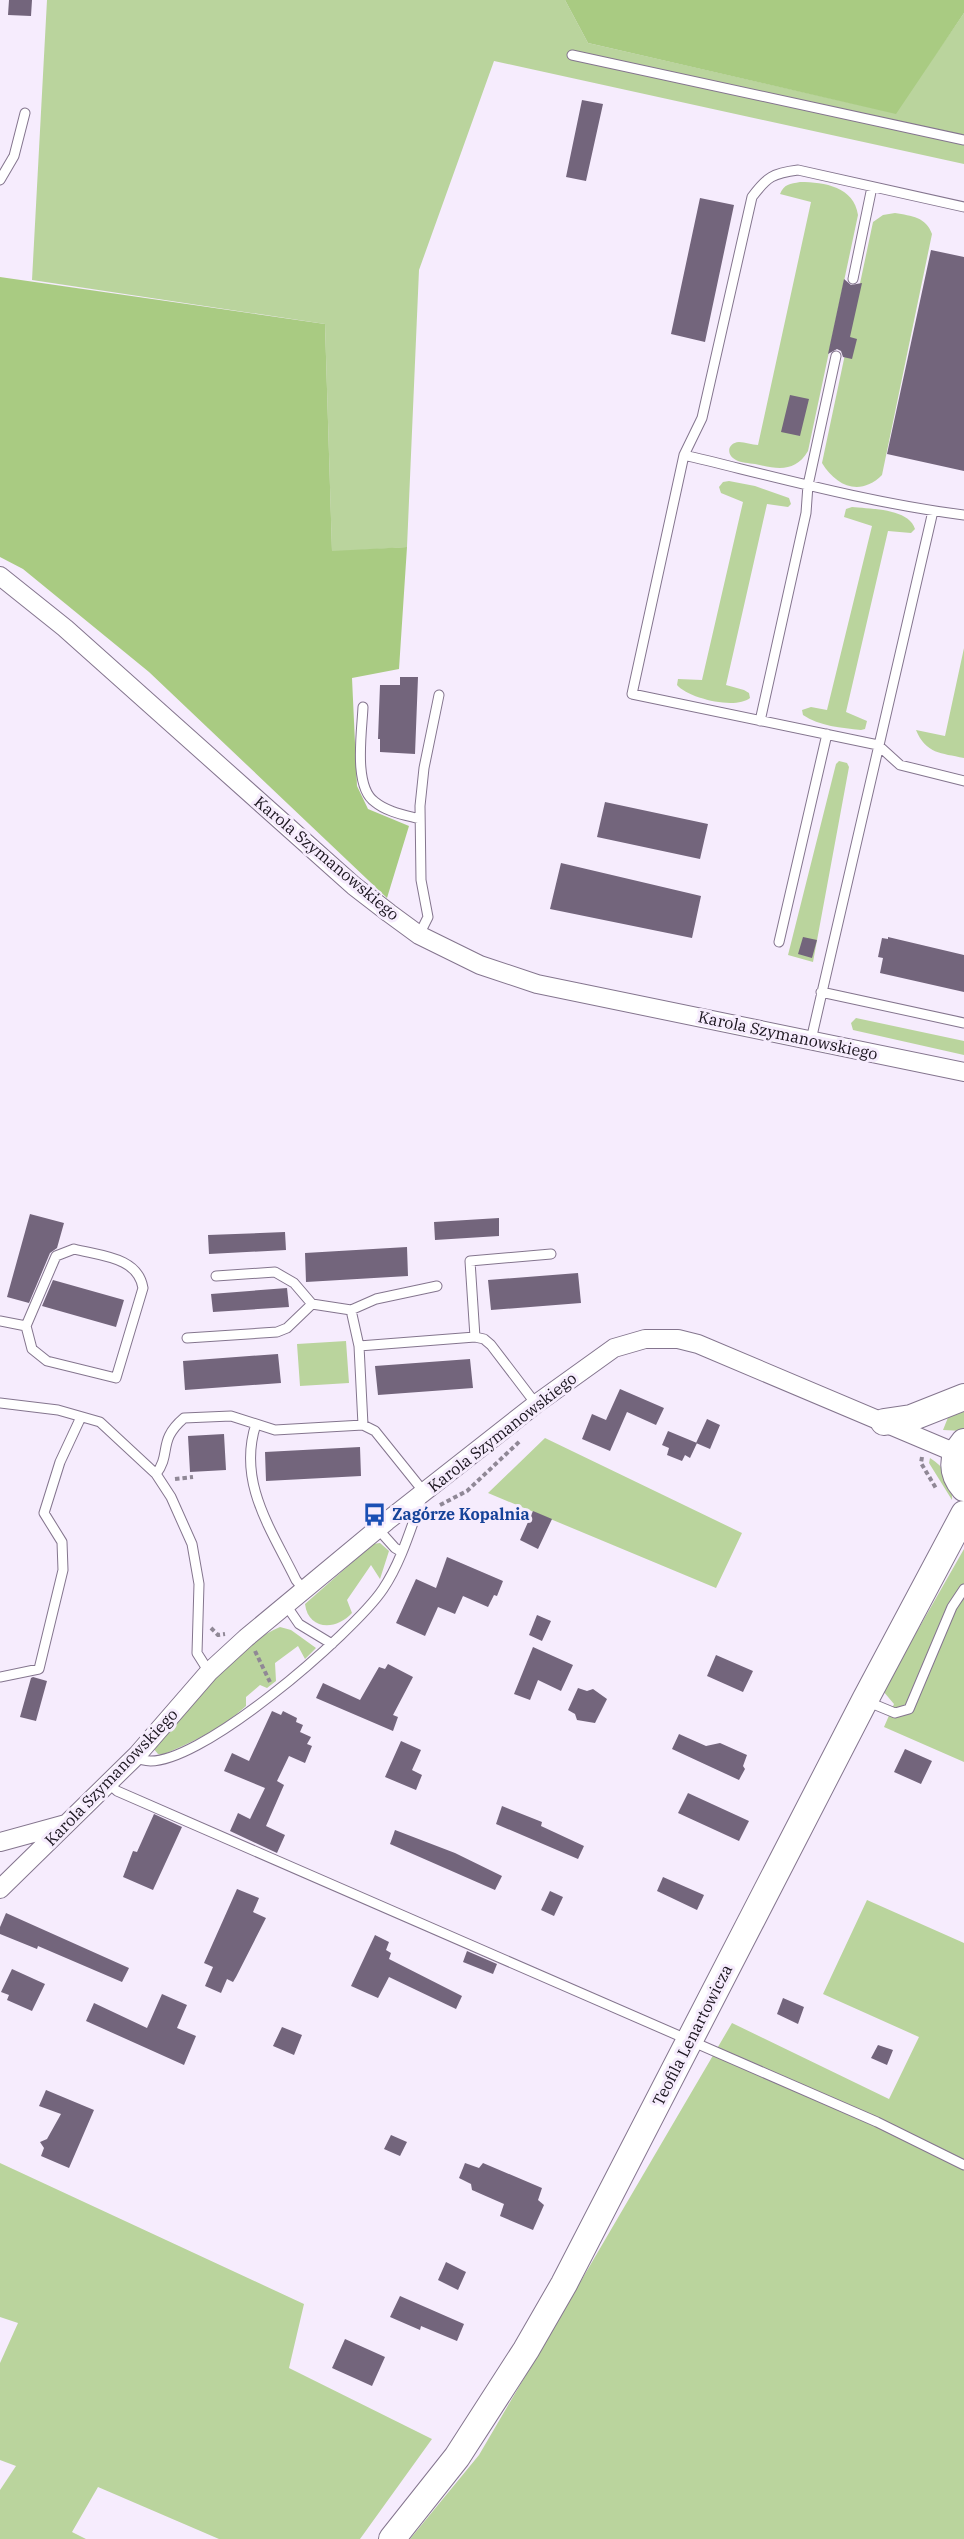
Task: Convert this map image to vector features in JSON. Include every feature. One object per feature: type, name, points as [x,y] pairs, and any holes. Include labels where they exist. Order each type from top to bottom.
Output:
[{"type":"street","name":"Karola Szymanowskiego","points":[[0,576],[65,628],[354,885],[418,934],[480,965],[537,984],[964,1072]]},
{"type":"street","name":"Karola Szymanowskiego","points":[[0,1889],[138,1755],[209,1672],[246,1638],[424,1492],[536,1404],[614,1348],[645,1339],[663,1338],[688,1342],[722,1353],[884,1422],[960,1448]]},
{"type":"street","points":[[884,1422],[911,1418],[964,1397]]},
{"type":"street","points":[[953,1493],[960,1448]]},
{"type":"street","name":"Teofila Lenartowicza","points":[[392,2539],[457,2457],[526,2350],[564,2284],[865,1700],[964,1514]]},
{"type":"street","points":[[0,1842],[67,1824]]},
{"type":"lane","points":[[572,55],[964,140]]},
{"type":"lane","points":[[0,180],[14,156],[25,113]]},
{"type":"lane","points":[[964,207],[798,170],[778,172],[764,181],[752,197],[702,418],[684,455],[632,693],[878,745],[900,765],[964,781]]},
{"type":"lane","points":[[852,279],[872,187]]},
{"type":"lane","points":[[760,721],[806,513],[808,485],[836,356]]},
{"type":"lane","points":[[684,455],[808,485],[933,511],[964,515]]},
{"type":"lane","points":[[811,1040],[933,511]]},
{"type":"lane","points":[[418,934],[428,917],[421,880],[420,819],[424,768],[439,695]]},
{"type":"lane","points":[[363,706],[362,780],[373,802],[395,812],[420,819]]},
{"type":"lane","points":[[779,942],[827,734]]},
{"type":"lane","points":[[821,992],[964,1023]]},
{"type":"lane","points":[[74,1249],[132,1264],[141,1276],[143,1288],[116,1378],[47,1361],[32,1348],[26,1326],[56,1256],[74,1249]]},
{"type":"lane","points":[[475,1337],[470,1261],[551,1254]]},
{"type":"lane","points":[[216,1276],[275,1272],[294,1283],[312,1304],[351,1310],[376,1299],[436,1286]]},
{"type":"lane","points":[[187,1338],[277,1332],[287,1328],[312,1304]]},
{"type":"lane","points":[[351,1310],[359,1346],[363,1425]]},
{"type":"lane","points":[[0,1321],[26,1326]]},
{"type":"lane","points":[[359,1346],[475,1337],[484,1339],[536,1404]]},
{"type":"lane","points":[[0,1403],[58,1410],[100,1422],[156,1474],[171,1497],[192,1544],[199,1584],[197,1653],[209,1672]]},
{"type":"lane","points":[[138,1755],[143,1760],[158,1762],[175,1756],[224,1730],[332,1644],[359,1619],[384,1588],[402,1552],[424,1492],[375,1431],[363,1425],[275,1430],[231,1416],[184,1418],[167,1437],[163,1465],[156,1474]]},
{"type":"lane","points":[[0,1677],[39,1669],[63,1570],[62,1542],[44,1513],[60,1462],[81,1417]]},
{"type":"lane","points":[[256,1424],[251,1450],[255,1498],[296,1580],[304,1590]]},
{"type":"lane","points":[[378,1529],[395,1548],[402,1552]]},
{"type":"lane","points":[[865,1700],[895,1713],[909,1709],[952,1607],[964,1589]]},
{"type":"lane","points":[[286,1605],[299,1624],[332,1644]]},
{"type":"lane","points":[[108,1783],[128,1796],[877,2122],[964,2165]]},
{"type":"path","points":[[431,1511],[450,1498],[467,1491],[525,1437]]},
{"type":"path","points":[[923,1455],[921,1463],[953,1493]]},
{"type":"path","points":[[174,1479],[193,1477]]},
{"type":"path","points":[[252,1644],[274,1692]]},
{"type":"green space","points":[[47,0],[565,0],[588,43],[895,113],[964,13],[964,164],[494,61],[419,270],[407,547],[332,552],[325,324],[32,280]]},
{"type":"green space","points":[[565,0],[964,0],[964,13],[896,114],[588,43]]},
{"type":"green space","points":[[800,182],[819,183],[837,188],[851,198],[858,215],[808,451],[797,463],[778,468],[738,461],[733,458],[729,450],[732,445],[739,442],[758,445],[811,202],[780,194],[785,186]]},
{"type":"green space","points":[[895,213],[913,216],[922,221],[932,234],[882,475],[865,486],[849,486],[834,478],[822,463],[873,222],[883,215]]},
{"type":"green space","points":[[0,277],[325,324],[332,551],[407,547],[399,669],[352,678],[357,786],[368,809],[409,826],[387,898],[149,672],[23,569],[0,557]]},
{"type":"green space","points":[[723,482],[755,486],[789,498],[791,504],[788,507],[767,504],[726,685],[744,690],[749,693],[750,698],[734,703],[723,703],[701,698],[677,685],[678,679],[702,680],[743,502],[721,493],[719,487]]},
{"type":"green space","points":[[852,507],[897,513],[911,522],[915,529],[911,533],[888,531],[846,712],[867,721],[865,729],[861,730],[816,722],[803,715],[802,710],[811,707],[827,710],[872,526],[844,517],[846,509]]},
{"type":"green space","points":[[964,648],[964,758],[935,751],[924,744],[916,730],[945,736]]},
{"type":"green space","points":[[839,761],[847,763],[849,767],[813,962],[788,955],[836,764]]},
{"type":"green space","points":[[856,1018],[964,1041],[964,1055],[853,1030],[851,1023]]},
{"type":"green space","points":[[346,1341],[349,1383],[300,1386],[297,1344]]},
{"type":"green space","points":[[964,1405],[964,1431],[943,1430],[951,1410]]},
{"type":"green space","points":[[545,1438],[742,1533],[716,1588],[488,1493]]},
{"type":"green space","points":[[930,1458],[947,1476],[952,1500],[929,1463]]},
{"type":"green space","points":[[380,1543],[389,1551],[380,1579],[371,1565],[347,1600],[352,1613],[346,1619],[331,1625],[317,1623],[311,1619],[305,1604],[373,1544]]},
{"type":"green space","points":[[964,1549],[964,1762],[884,1727],[894,1704],[883,1691]]},
{"type":"green space","points":[[280,1627],[291,1630],[316,1648],[305,1659],[298,1646],[275,1663],[276,1681],[267,1688],[260,1685],[246,1697],[246,1706],[236,1714],[196,1740],[162,1755],[158,1754],[153,1748],[212,1680],[246,1649]]},
{"type":"green space","points":[[867,1900],[964,1943],[964,2539],[410,2539],[479,2455],[732,2023],[889,2099],[919,2037],[823,1994]]},
{"type":"green space","points":[[0,2163],[304,2304],[289,2368],[432,2439],[360,2539],[219,2539],[98,2487],[72,2532],[86,2539],[0,2539],[0,2490],[16,2466],[0,2460],[0,2363],[18,2323],[0,2317]]},
{"type":"building","points":[[9,0],[32,0],[31,16],[8,15]]},
{"type":"building","points":[[582,100],[603,104],[586,181],[566,177]]},
{"type":"building","points":[[700,198],[734,205],[705,342],[671,334]]},
{"type":"building","points":[[931,250],[964,257],[964,471],[887,454]]},
{"type":"building","points":[[844,279],[851,285],[862,283],[850,337],[857,339],[852,359],[843,357],[841,351],[837,349],[828,354]]},
{"type":"building","points":[[790,395],[809,399],[800,436],[781,432]]},
{"type":"building","points":[[400,677],[418,677],[415,754],[380,752],[380,739],[378,739],[380,685],[400,685]]},
{"type":"building","points":[[605,802],[708,824],[700,859],[597,837]]},
{"type":"building","points":[[561,863],[701,896],[692,938],[550,909]]},
{"type":"building","points":[[803,937],[817,940],[812,958],[798,954]]},
{"type":"building","points":[[888,937],[964,955],[964,992],[880,973],[883,958],[878,957],[882,938],[888,939]]},
{"type":"building","points":[[30,1214],[64,1223],[57,1248],[50,1253],[29,1303],[7,1297]]},
{"type":"building","points":[[499,1218],[499,1236],[435,1240],[434,1222]]},
{"type":"building","points":[[285,1232],[286,1250],[209,1254],[208,1235]]},
{"type":"building","points":[[407,1247],[408,1276],[306,1282],[305,1253]]},
{"type":"building","points":[[578,1273],[581,1303],[491,1310],[488,1280]]},
{"type":"building","points":[[53,1280],[124,1300],[116,1327],[42,1306]]},
{"type":"building","points":[[287,1288],[289,1307],[213,1312],[211,1294]]},
{"type":"building","points":[[278,1354],[281,1383],[185,1390],[183,1361]]},
{"type":"building","points":[[470,1359],[473,1388],[378,1395],[375,1366]]},
{"type":"building","points":[[620,1389],[664,1408],[656,1425],[627,1412],[610,1451],[582,1439],[592,1414],[606,1420]]},
{"type":"building","points":[[707,1419],[720,1425],[710,1449],[696,1443]]},
{"type":"building","points":[[668,1431],[697,1443],[690,1458],[685,1455],[682,1461],[667,1455],[669,1448],[662,1445]]},
{"type":"building","points":[[224,1434],[226,1470],[190,1472],[188,1436]]},
{"type":"building","points":[[360,1447],[361,1476],[266,1481],[265,1452]]},
{"type":"building","points":[[533,1511],[552,1519],[538,1549],[520,1540]]},
{"type":"building","points":[[447,1557],[503,1581],[497,1596],[494,1595],[488,1607],[463,1596],[455,1614],[438,1607],[425,1636],[396,1623],[416,1579],[436,1588]]},
{"type":"building","points":[[537,1615],[551,1621],[542,1641],[529,1635]]},
{"type":"building","points":[[533,1647],[573,1665],[561,1691],[538,1680],[530,1700],[514,1694]]},
{"type":"building","points":[[716,1655],[753,1671],[743,1692],[707,1676]]},
{"type":"building","points":[[388,1664],[413,1677],[393,1715],[398,1717],[393,1731],[316,1698],[323,1683],[360,1700],[379,1667],[385,1669]]},
{"type":"building","points":[[33,1677],[47,1681],[36,1721],[20,1717]]},
{"type":"building","points":[[578,1688],[587,1691],[593,1689],[607,1699],[595,1723],[577,1720],[575,1714],[568,1710]]},
{"type":"building","points":[[272,1711],[281,1715],[283,1711],[297,1718],[296,1722],[303,1725],[300,1732],[311,1737],[307,1744],[312,1746],[305,1763],[289,1756],[277,1781],[284,1785],[266,1826],[285,1835],[277,1853],[230,1831],[238,1813],[250,1819],[265,1788],[224,1771],[232,1753],[249,1761]]},
{"type":"building","points":[[679,1734],[706,1746],[720,1743],[747,1755],[743,1766],[745,1769],[739,1780],[672,1749]]},
{"type":"building","points":[[401,1741],[421,1750],[412,1770],[422,1775],[416,1790],[385,1777]]},
{"type":"building","points":[[905,1749],[932,1761],[921,1784],[894,1772]]},
{"type":"building","points":[[688,1793],[749,1821],[739,1841],[678,1813]]},
{"type":"building","points":[[502,1806],[542,1822],[541,1826],[584,1846],[578,1859],[496,1824]]},
{"type":"building","points":[[154,1814],[182,1827],[153,1890],[123,1877],[133,1851],[137,1852]]},
{"type":"building","points":[[395,1830],[455,1853],[502,1876],[495,1890],[390,1844]]},
{"type":"building","points":[[663,1877],[704,1895],[697,1910],[657,1891]]},
{"type":"building","points":[[237,1889],[259,1898],[253,1912],[266,1918],[233,1982],[227,1979],[221,1993],[205,1986],[213,1967],[204,1963]]},
{"type":"building","points":[[550,1891],[563,1897],[554,1916],[541,1910]]},
{"type":"building","points":[[6,1913],[129,1968],[122,1982],[38,1946],[37,1949],[0,1934],[0,1927]]},
{"type":"building","points":[[375,1935],[389,1942],[386,1950],[391,1953],[389,1959],[462,1996],[456,2009],[389,1977],[378,1998],[351,1986]]},
{"type":"building","points":[[467,1951],[497,1964],[493,1974],[463,1962]]},
{"type":"building","points":[[12,1969],[45,1984],[32,2011],[7,2000],[9,1995],[1,1992]]},
{"type":"building","points":[[162,1994],[187,2005],[177,2028],[196,2036],[184,2065],[86,2021],[94,2003],[147,2028]]},
{"type":"building","points":[[783,1998],[804,2007],[798,2024],[777,2014]]},
{"type":"building","points":[[282,2027],[302,2035],[294,2055],[273,2046]]},
{"type":"building","points":[[878,2045],[893,2050],[887,2065],[871,2058]]},
{"type":"building","points":[[46,2090],[94,2110],[69,2168],[41,2156],[44,2148],[40,2142],[47,2139],[61,2114],[39,2106]]},
{"type":"building","points":[[391,2135],[407,2142],[400,2156],[384,2149]]},
{"type":"building","points":[[465,2163],[479,2168],[483,2163],[542,2188],[538,2200],[544,2205],[533,2230],[500,2216],[504,2204],[472,2190],[471,2184],[459,2178]]},
{"type":"building","points":[[446,2262],[466,2272],[458,2290],[438,2280]]},
{"type":"building","points":[[400,2296],[464,2324],[457,2341],[421,2326],[420,2330],[390,2317]]},
{"type":"building","points":[[345,2339],[385,2357],[372,2386],[332,2368]]},
{"type":"place","name":"Zagórze Kopalnia","points":[[374,1514]]}]
